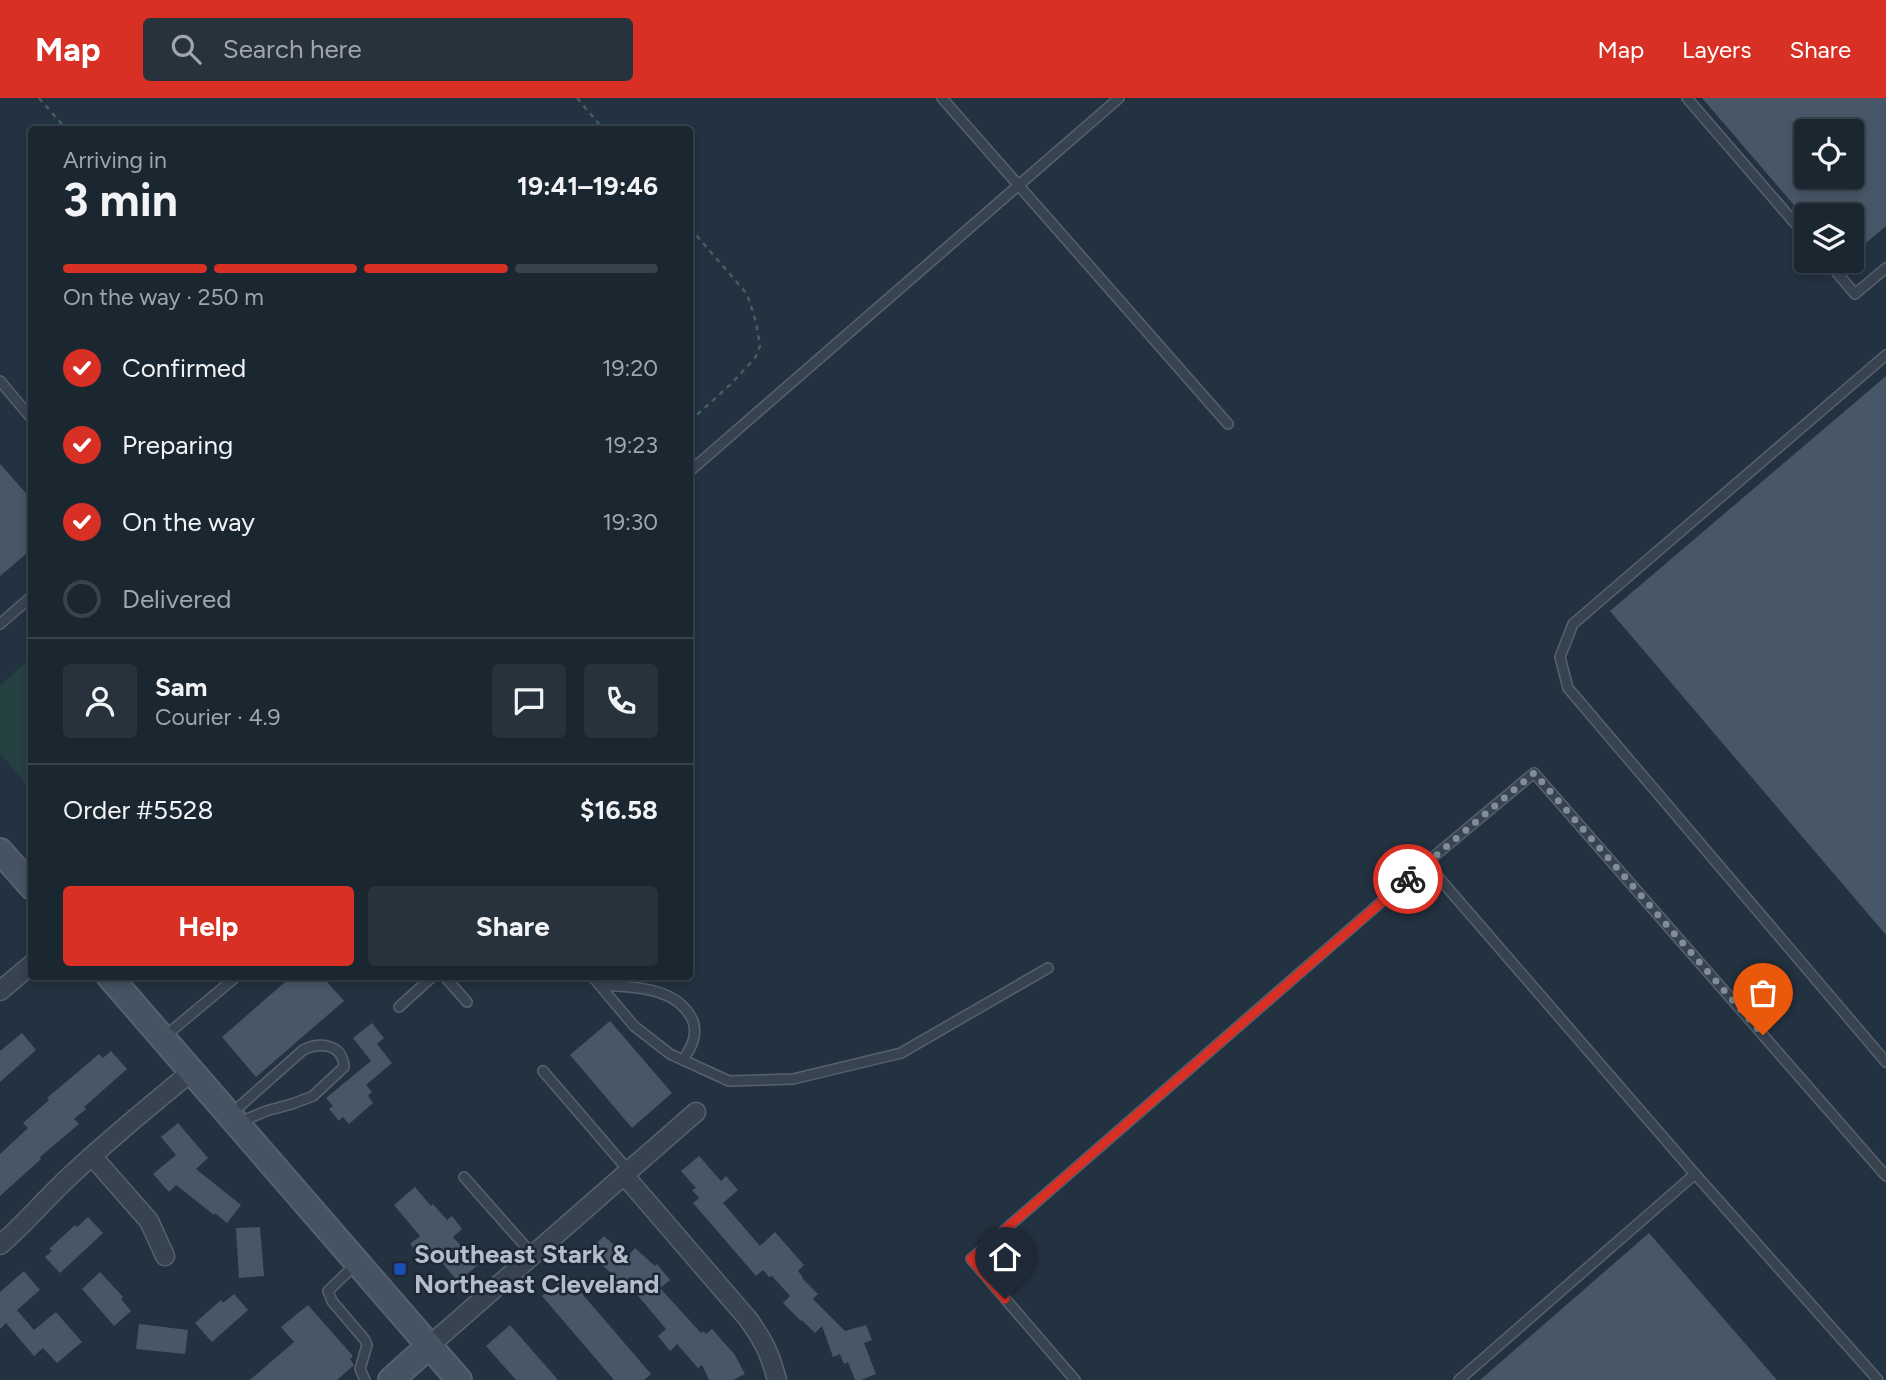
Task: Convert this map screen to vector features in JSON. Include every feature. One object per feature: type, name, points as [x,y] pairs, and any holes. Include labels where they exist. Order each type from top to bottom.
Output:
[{"type":"main road","points":[[0,850],[28,882]]},
{"type":"main road","points":[[112,980],[459,1380]]},
{"type":"main road","points":[[391,1380],[429,1346]]},
{"type":"street","points":[[0,991],[28,967]]},
{"type":"street","points":[[0,1245],[22,1226],[66,1179],[191,1072]]},
{"type":"street","points":[[429,1346],[696,1112]]},
{"type":"street","points":[[92,1156],[149,1221],[165,1256]]},
{"type":"street","points":[[626,1173],[763,1339],[777,1380]]},
{"type":"lane","points":[[942,98],[1228,425]]},
{"type":"lane","points":[[693,468],[1119,98]]},
{"type":"lane","points":[[1687,98],[1794,222]]},
{"type":"lane","points":[[1838,273],[1856,293],[1886,268]]},
{"type":"lane","points":[[1886,355],[1573,624],[1560,657],[1568,688],[1886,1062]]},
{"type":"lane","points":[[0,381],[28,414]]},
{"type":"lane","points":[[0,624],[28,600]]},
{"type":"lane","points":[[1075,1380],[971,1259],[1426,863],[1534,773],[1886,1176]]},
{"type":"lane","points":[[1426,863],[1695,1174],[1878,1380]]},
{"type":"lane","points":[[596,980],[634,1026],[670,1054],[729,1081],[793,1079],[901,1052],[1048,968]]},
{"type":"lane","points":[[163,1038],[232,980]]},
{"type":"lane","points":[[399,1007],[429,980]]},
{"type":"lane","points":[[448,980],[467,1002]]},
{"type":"lane","points":[[600,985],[631,987],[673,997],[687,1009],[694,1024],[694,1039],[683,1060]]},
{"type":"lane","points":[[316,1044],[326,1045],[335,1049],[343,1059],[344,1067],[313,1096],[233,1120],[309,1047],[316,1044]]},
{"type":"lane","points":[[543,1071],[626,1173]]},
{"type":"lane","points":[[1459,1380],[1695,1174]]},
{"type":"lane","points":[[464,1177],[533,1255]]},
{"type":"lane","points":[[357,1263],[328,1291],[332,1301],[365,1340],[367,1345],[360,1370],[365,1380]]},
{"type":"path","points":[[39,98],[64,126]]},
{"type":"path","points":[[577,98],[601,126]]},
{"type":"path","points":[[693,231],[747,294],[760,346],[755,358],[732,384],[693,418]]},
{"type":"green space","points":[[28,660],[28,786],[0,753],[0,686]]},
{"type":"building","points":[[1702,98],[1886,98],[1886,226],[1864,245],[1864,203],[1794,205]]},
{"type":"building","points":[[1886,376],[1886,935],[1610,611]]},
{"type":"building","points":[[0,464],[28,496],[28,552],[0,576]]},
{"type":"building","points":[[287,980],[326,980],[344,1001],[256,1077],[222,1037]]},
{"type":"building","points":[[610,1021],[672,1093],[632,1128],[570,1055]]},
{"type":"building","points":[[372,1023],[384,1038],[377,1044],[392,1063],[366,1085],[372,1092],[368,1096],[373,1103],[349,1124],[343,1117],[339,1121],[329,1109],[333,1106],[326,1098],[371,1061],[353,1038]]},
{"type":"building","points":[[22,1033],[36,1050],[0,1082],[0,1051]]},
{"type":"building","points":[[111,1051],[127,1069],[84,1107],[86,1109],[74,1119],[79,1124],[0,1196],[0,1154],[28,1128],[23,1123],[49,1100],[47,1098],[99,1054],[103,1058]]},
{"type":"building","points":[[178,1123],[208,1158],[196,1169],[241,1205],[227,1223],[176,1185],[169,1192],[153,1174],[176,1155],[161,1137]]},
{"type":"building","points":[[699,1156],[721,1181],[726,1176],[738,1190],[723,1203],[760,1246],[775,1232],[804,1265],[798,1271],[818,1294],[813,1299],[845,1331],[866,1325],[872,1340],[864,1343],[876,1374],[855,1380],[848,1362],[844,1364],[840,1354],[833,1357],[822,1326],[815,1333],[801,1321],[783,1303],[790,1296],[772,1276],[769,1277],[763,1270],[756,1276],[693,1203],[699,1198],[692,1190],[696,1188],[681,1171]]},
{"type":"building","points":[[415,1187],[431,1206],[433,1204],[447,1220],[452,1216],[462,1229],[453,1237],[478,1265],[458,1282],[435,1254],[426,1263],[410,1244],[420,1236],[394,1205]]},
{"type":"building","points":[[88,1217],[103,1233],[60,1273],[45,1257],[52,1251],[49,1249]]},
{"type":"building","points":[[260,1227],[264,1276],[239,1278],[236,1228]]},
{"type":"building","points":[[1649,1233],[1777,1380],[1480,1380]]},
{"type":"building","points":[[604,1236],[627,1257],[635,1248],[655,1266],[657,1264],[670,1280],[660,1288],[701,1333],[703,1331],[706,1334],[712,1329],[735,1355],[745,1374],[733,1380],[709,1380],[702,1365],[698,1368],[677,1344],[670,1351],[658,1336],[666,1329],[629,1285],[619,1291],[608,1280],[613,1275],[588,1252]]},
{"type":"building","points":[[24,1271],[40,1290],[17,1310],[34,1330],[56,1312],[82,1342],[57,1363],[43,1348],[34,1356],[6,1323],[0,1329],[0,1292]]},
{"type":"building","points":[[100,1272],[123,1297],[121,1299],[131,1311],[114,1326],[82,1289]]},
{"type":"building","points":[[566,1275],[651,1374],[644,1380],[614,1380],[542,1296]]},
{"type":"building","points":[[234,1294],[248,1310],[212,1342],[195,1323],[221,1300],[223,1303]]},
{"type":"building","points":[[308,1305],[353,1356],[350,1359],[354,1365],[337,1380],[250,1380],[294,1342],[281,1327]]},
{"type":"building","points":[[139,1324],[188,1330],[185,1354],[136,1349]]},
{"type":"building","points":[[510,1325],[558,1380],[516,1380],[486,1346]]},
{"type":"way so far","points":[[1408,879],[1534,773],[1763,1035]]},
{"type":"place","name":"Southeast Stark & Northeast Cleveland","points":[[400,1269]]},
{"type":"route","points":[[1005,1299],[971,1259],[1408,879]]}]
